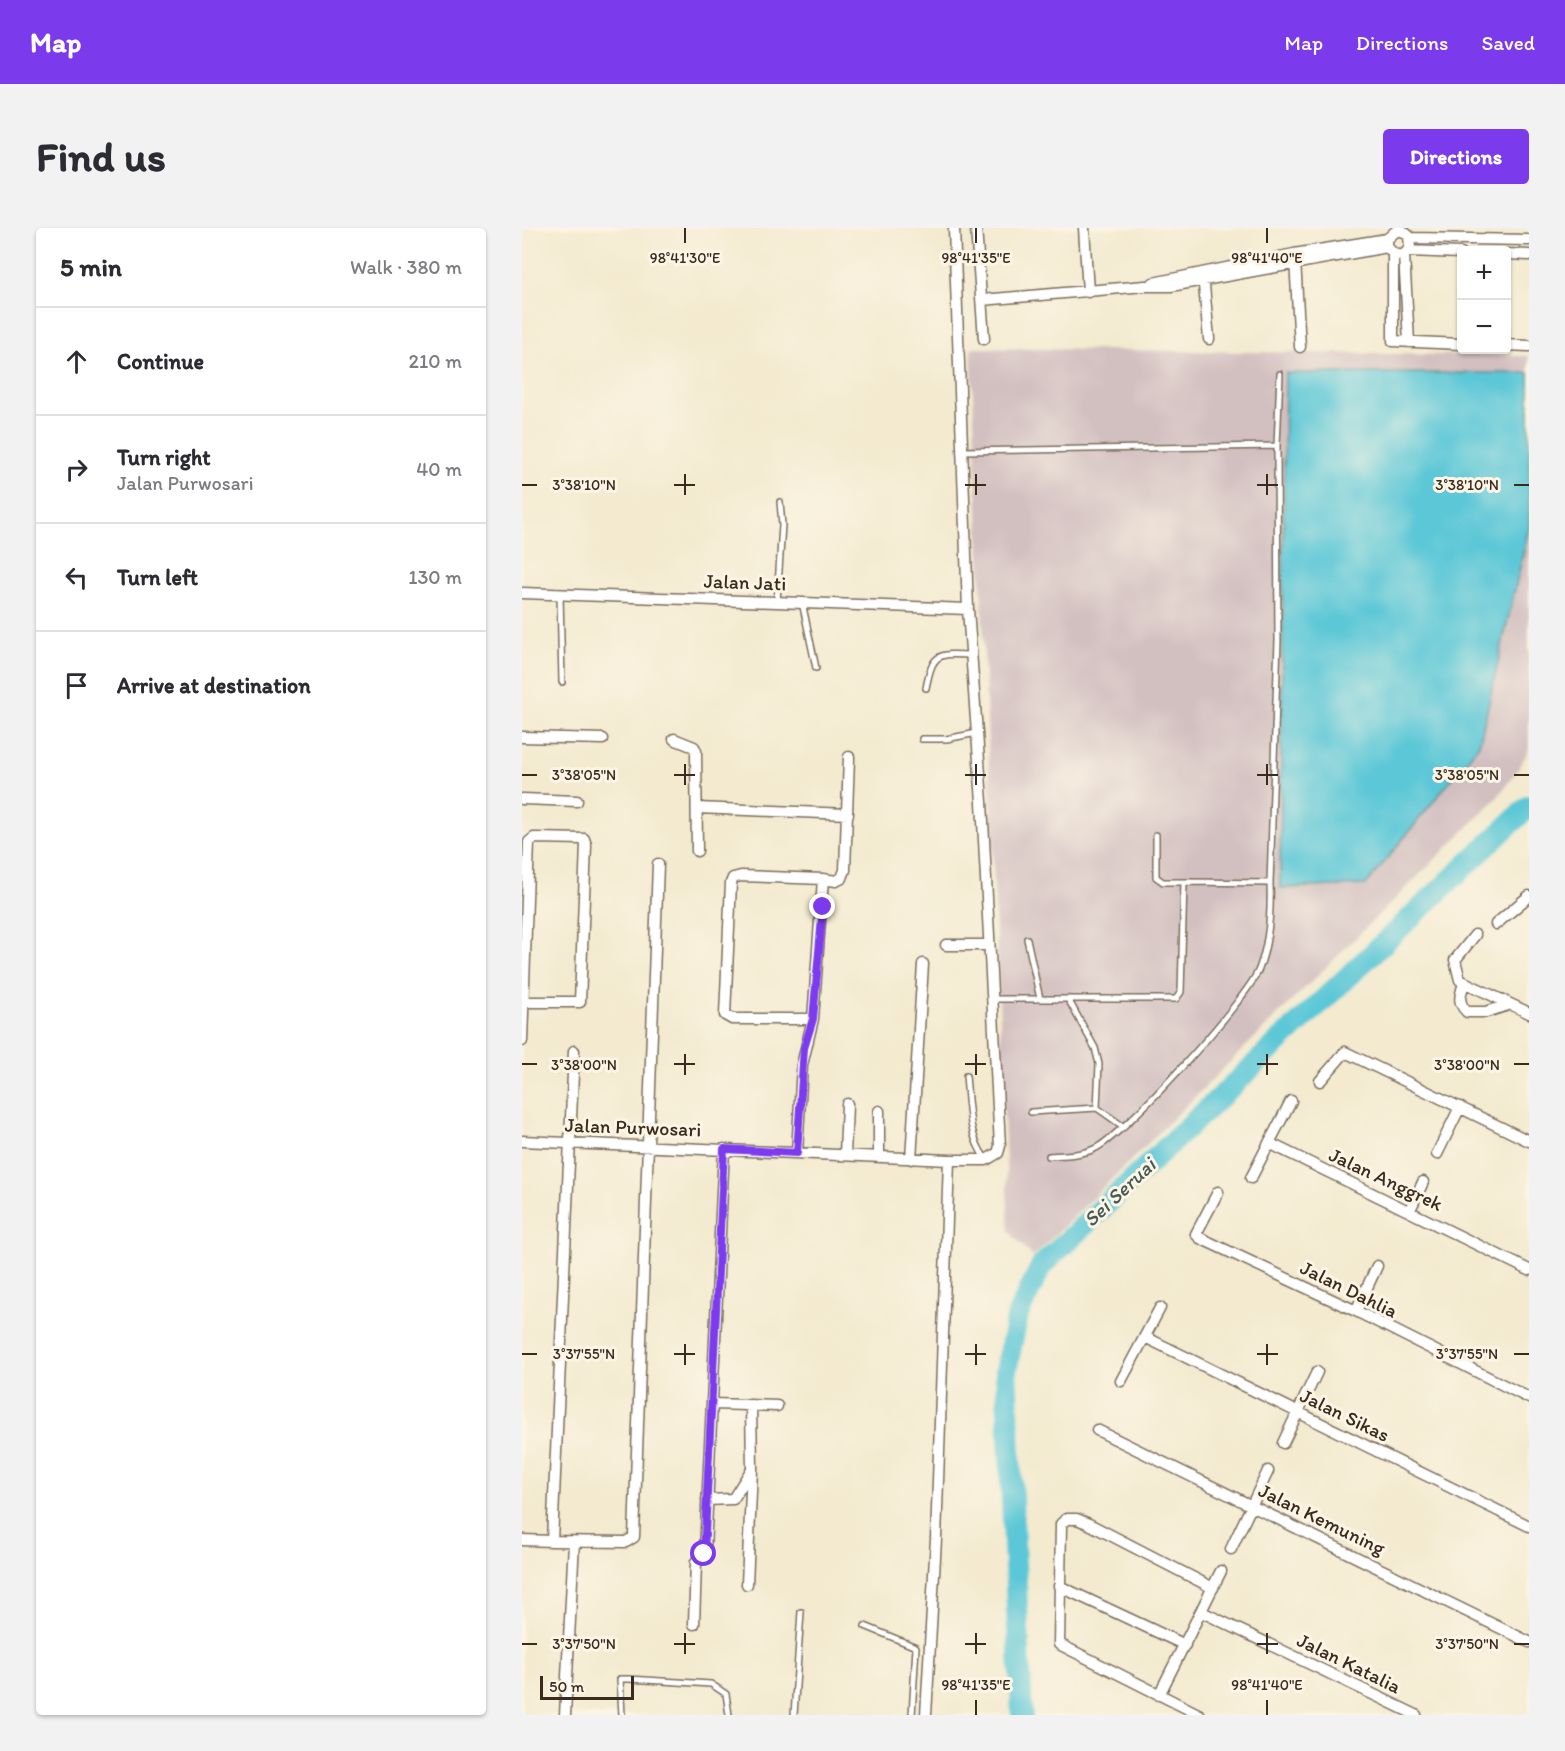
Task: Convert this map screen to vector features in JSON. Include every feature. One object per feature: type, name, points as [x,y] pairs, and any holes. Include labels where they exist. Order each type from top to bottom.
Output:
[{"type":"street","points":[[954,228],[968,609],[1000,1146],[991,1158]]},
{"type":"street","points":[[976,228],[984,339]]},
{"type":"street","points":[[1084,228],[1088,292]]},
{"type":"street","points":[[1457,344],[1391,339],[1396,231],[1529,240]]},
{"type":"street","points":[[981,300],[1144,286],[1204,276],[1296,266],[1394,244],[1407,233]]},
{"type":"street","points":[[1204,276],[1294,254],[1394,244],[1457,252]]},
{"type":"street","points":[[1394,244],[1409,342]]},
{"type":"street","points":[[1294,254],[1300,347]]},
{"type":"street","points":[[1511,254],[1529,255]]},
{"type":"street","points":[[1204,276],[1209,339]]},
{"type":"street","points":[[1511,345],[1529,346]]},
{"type":"street","name":"Jalan Jati","points":[[522,593],[968,609]]},
{"type":"street","points":[[522,737],[603,739]]},
{"type":"street","points":[[674,739],[693,747],[696,751],[697,851]]},
{"type":"street","points":[[813,1019],[732,1019],[725,1015],[731,883],[733,878],[741,876],[836,881],[842,878],[845,870],[849,758]]},
{"type":"street","points":[[522,799],[577,801]]},
{"type":"street","points":[[697,808],[848,814]]},
{"type":"street","points":[[522,1041],[525,880],[530,839],[586,840],[580,1002],[524,1002]]},
{"type":"street","points":[[522,1540],[626,1542],[634,1537],[650,1145],[658,864]]},
{"type":"street","points":[[797,1153],[804,1048],[813,1019],[823,879]]},
{"type":"street","points":[[1496,924],[1529,896]]},
{"type":"street","points":[[1475,935],[1455,960],[1456,973],[1464,983],[1529,1013]]},
{"type":"street","points":[[946,945],[988,945]]},
{"type":"street","points":[[911,1159],[923,964]]},
{"type":"street","points":[[1464,983],[1459,998],[1461,1006],[1467,1012],[1486,1012],[1508,1005]]},
{"type":"street","points":[[552,1541],[574,1051]]},
{"type":"street","points":[[1320,1081],[1345,1052],[1529,1141]]},
{"type":"street","points":[[1251,1178],[1291,1101]]},
{"type":"street","points":[[845,1155],[847,1104]]},
{"type":"street","points":[[1437,1154],[1460,1107]]},
{"type":"street","points":[[879,1111],[879,1157]]},
{"type":"street","name":"Jalan Purwosari","points":[[522,1141],[650,1145],[911,1159],[991,1158]]},
{"type":"street","name":"Jalan Anggrek","points":[[1269,1143],[1529,1270]]},
{"type":"street","points":[[694,1624],[696,1562],[705,1550],[724,1149]]},
{"type":"street","points":[[926,1715],[936,1539],[949,1160]]},
{"type":"street","points":[[1410,1210],[1423,1182]]},
{"type":"street","name":"Jalan Dahlia","points":[[1218,1192],[1196,1234],[1198,1237],[1356,1311],[1529,1398]]},
{"type":"street","points":[[1356,1311],[1377,1266]]},
{"type":"street","points":[[1121,1381],[1160,1308]]},
{"type":"street","name":"Jalan Sikas","points":[[1145,1337],[1529,1526]]},
{"type":"street","points":[[1283,1443],[1317,1372]]},
{"type":"street","points":[[712,1404],[777,1406]]},
{"type":"street","points":[[747,1584],[752,1469],[751,1406]]},
{"type":"street","name":"Jalan Kemuning","points":[[1097,1430],[1252,1504],[1529,1642]]},
{"type":"street","points":[[706,1500],[733,1499],[752,1469]]},
{"type":"street","points":[[1231,1549],[1268,1471]]},
{"type":"street","points":[[1200,1715],[1059,1644],[1061,1524],[1066,1519],[1077,1519],[1089,1524],[1213,1588]]},
{"type":"street","points":[[565,1715],[574,1542]]},
{"type":"street","points":[[1159,1695],[1221,1572]]},
{"type":"street","points":[[1059,1586],[1185,1644]]},
{"type":"street","name":"Jalan Katalia","points":[[1202,1612],[1416,1715]]},
{"type":"lane","points":[[1049,1156],[1094,1149],[1124,1127],[1229,1015],[1250,988],[1260,967],[1270,918],[1278,640],[1277,446],[1280,374]]},
{"type":"lane","points":[[962,451],[1277,446]]},
{"type":"lane","points":[[777,601],[782,525],[780,502]]},
{"type":"lane","points":[[560,594],[562,682]]},
{"type":"lane","points":[[802,602],[816,668]]},
{"type":"lane","points":[[926,688],[932,661],[939,655],[971,655]]},
{"type":"lane","points":[[922,739],[946,739],[977,734]]},
{"type":"lane","points":[[1156,835],[1156,877],[1163,882],[1270,884]]},
{"type":"lane","points":[[990,999],[1171,1000],[1180,997],[1184,882]]},
{"type":"lane","points":[[1027,939],[1040,999]]},
{"type":"lane","points":[[1068,999],[1095,1048],[1099,1064],[1096,1108]]},
{"type":"lane","points":[[966,1076],[972,1132],[976,1147],[991,1158]]},
{"type":"lane","points":[[1031,1112],[1096,1108],[1124,1127]]},
{"type":"lane","points":[[794,1715],[801,1612]]},
{"type":"lane","points":[[865,1626],[916,1647],[912,1715]]},
{"type":"lane","points":[[622,1715],[620,1679],[711,1684],[726,1694],[729,1715]]},
{"type":"shaded area","points":[[971,348],[1529,356],[1529,749],[1519,768],[1496,799],[1033,1257],[1009,1231]]},
{"type":"water","points":[[1285,373],[1529,373],[1529,528],[1479,745],[1366,885],[1280,888]]},
{"type":"waterway","name":"Sei Seruai","points":[[1022,1715],[1006,1370],[1018,1314],[1042,1265],[1529,806]]},
{"type":"route","points":[[704,1554],[724,1149],[797,1153],[802,1065],[804,1048],[813,1019],[823,907]]}]
